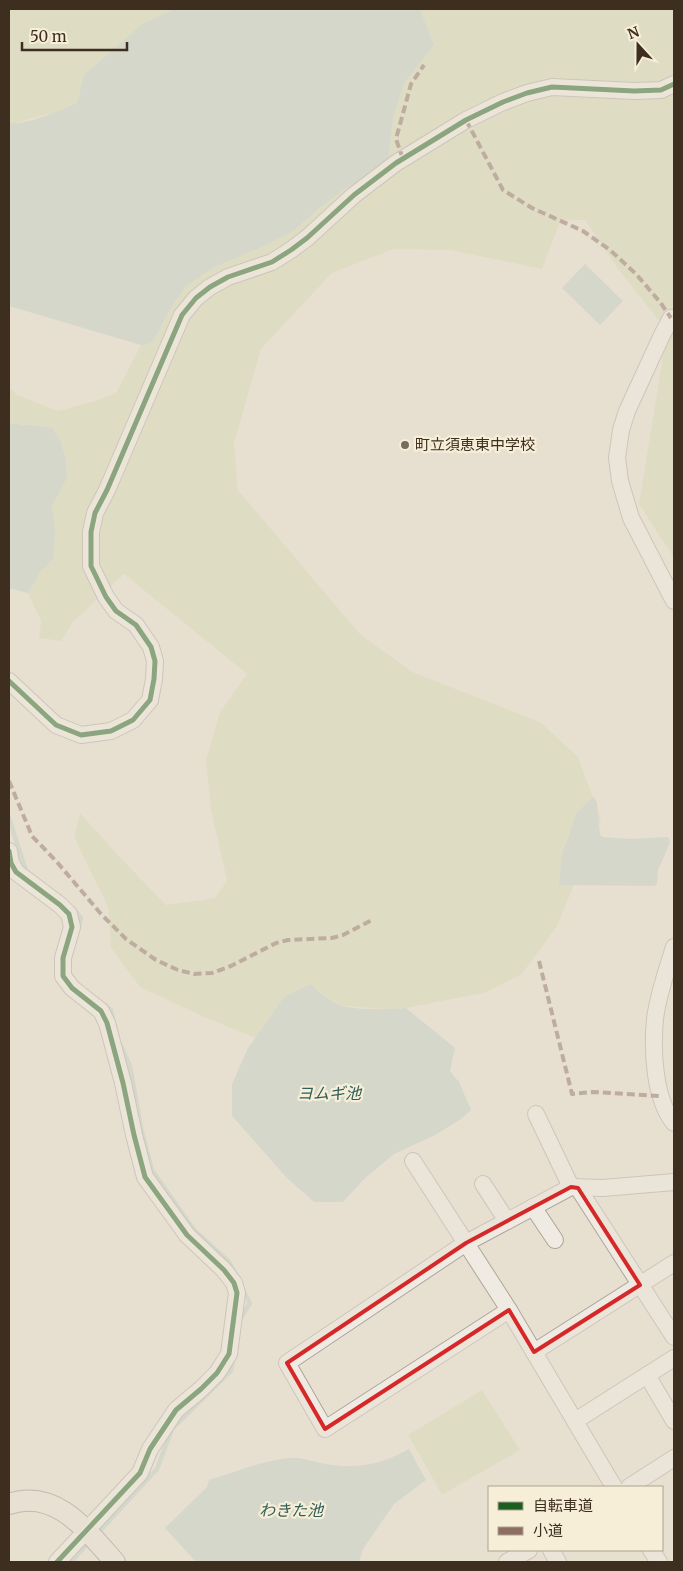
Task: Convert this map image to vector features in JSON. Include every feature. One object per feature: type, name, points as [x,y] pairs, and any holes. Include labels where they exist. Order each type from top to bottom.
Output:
[{"type":"main road","points":[[9,1504],[18,1501],[39,1502],[59,1508],[86,1530],[114,1562]]},
{"type":"street","points":[[9,681],[56,725],[82,735],[111,731],[133,720],[150,700],[156,661],[145,636],[136,625],[116,611],[96,579],[91,566],[91,532],[95,513],[107,490],[182,315],[196,298],[210,287],[228,277],[272,262],[291,250],[354,195],[396,163],[466,120],[503,102],[527,92],[552,87],[634,91],[661,90],[674,84]]},
{"type":"street","points":[[671,318],[627,411],[621,430],[617,458],[620,481],[632,518],[674,601]]},
{"type":"street","points":[[9,851],[11,863],[16,872],[69,914],[72,927],[63,958],[63,976],[72,988],[101,1011],[107,1023],[145,1177],[187,1235],[224,1270],[234,1283],[237,1293],[229,1354],[217,1373],[202,1389],[176,1410],[150,1449],[140,1472],[57,1562]]},
{"type":"street","points":[[674,947],[655,1019],[655,1067],[658,1087],[668,1099],[666,1114],[674,1123]]},
{"type":"street","points":[[536,1114],[574,1188],[674,1337]]},
{"type":"street","points":[[413,1161],[509,1310],[613,1486]]},
{"type":"street","points":[[509,1310],[325,1429],[287,1362],[466,1243],[533,1207],[574,1188],[674,1182]]},
{"type":"street","points":[[483,1184],[507,1221]]},
{"type":"street","points":[[533,1207],[555,1240]]},
{"type":"street","points":[[534,1352],[674,1263]]},
{"type":"street","points":[[575,1421],[674,1358]]},
{"type":"street","points":[[647,1375],[674,1421]]},
{"type":"street","points":[[631,1486],[674,1458]]},
{"type":"street","points":[[507,1562],[527,1551]]},
{"type":"street","points":[[552,1551],[558,1562]]},
{"type":"street","points":[[652,1551],[659,1562]]},
{"type":"highlighted area","points":[[571,1187],[578,1188],[640,1285],[534,1352],[509,1310],[325,1429],[287,1363],[466,1243]]},
{"type":"green space","points":[[9,9],[174,9],[141,25],[84,75],[77,103],[56,112],[12,124],[9,123]]},
{"type":"green space","points":[[420,9],[674,9],[674,558],[639,504],[667,331],[618,269],[585,220],[561,220],[542,269],[450,250],[394,249],[332,273],[261,349],[234,444],[238,490],[360,634],[412,672],[540,722],[578,757],[601,819],[557,926],[522,974],[484,993],[406,1008],[382,1009],[343,1006],[329,999],[310,984],[284,997],[255,1038],[140,987],[111,948],[108,907],[74,837],[80,813],[166,905],[215,898],[227,881],[211,810],[206,760],[220,712],[247,674],[124,574],[73,622],[61,641],[39,638],[41,621],[28,593],[41,571],[53,559],[55,533],[52,506],[67,478],[66,460],[61,442],[23,424],[9,423],[9,387],[17,395],[58,411],[116,393],[141,345],[152,343],[185,287],[214,267],[267,245],[295,230],[317,210],[345,189],[388,162],[393,118],[404,83],[434,45]]},
{"type":"green space","points":[[482,1390],[520,1450],[442,1495],[408,1435]]},
{"type":"water","points":[[174,9],[420,9],[434,45],[404,83],[393,118],[388,162],[345,189],[317,210],[295,230],[267,245],[214,267],[185,287],[152,343],[141,345],[9,306],[9,123],[33,120],[77,103],[84,75],[141,25]]},
{"type":"water","points":[[585,264],[623,301],[600,325],[562,288]]},
{"type":"water","points":[[9,423],[52,428],[61,442],[66,460],[67,478],[52,506],[55,533],[53,559],[41,571],[28,593],[9,588]]},
{"type":"water","points":[[594,797],[597,803],[600,835],[603,837],[630,839],[667,837],[669,839],[670,843],[658,870],[657,884],[654,886],[559,885],[562,853],[576,813]]},
{"type":"water","name":"ヨムギ池","points":[[310,984],[329,999],[350,1008],[406,1008],[455,1048],[450,1071],[459,1082],[471,1110],[461,1119],[435,1135],[394,1154],[364,1179],[343,1202],[314,1202],[287,1178],[232,1116],[232,1084],[248,1048],[284,997]]},
{"type":"water","name":"わきた池","points":[[409,1449],[426,1480],[394,1504],[363,1549],[359,1562],[196,1562],[165,1528],[207,1487],[209,1480],[281,1459],[295,1458],[325,1464],[358,1466],[388,1459]]},
{"type":"waterway","points":[[9,818],[28,873]]},
{"type":"waterway","points":[[73,908],[81,918],[78,930]]},
{"type":"waterway","points":[[105,1005],[111,1010],[113,1020]]},
{"type":"waterway","points":[[120,1044],[130,1066],[141,1128],[152,1170],[194,1230],[229,1262],[234,1271]]},
{"type":"waterway","points":[[241,1318],[250,1303],[243,1290]]},
{"type":"waterway","points":[[97,1534],[157,1469],[172,1429],[231,1371],[233,1360]]},
{"type":"waterway","points":[[71,1562],[90,1541]]},
{"type":"marked path","points":[[403,159],[396,139],[411,84],[424,65]]},
{"type":"marked path","points":[[466,120],[503,190],[532,208],[583,231],[610,250],[636,274],[671,318]]},
{"type":"marked path","points":[[9,781],[32,836],[101,914],[126,939],[156,960],[178,970],[194,974],[212,973],[231,966],[276,943],[288,940],[332,938],[343,935],[372,920]]},
{"type":"marked path","points":[[539,961],[572,1094],[593,1092],[660,1096]]},
{"type":"cycle path","points":[[9,681],[56,725],[81,735],[111,731],[133,720],[150,700],[155,661],[151,647],[136,625],[116,611],[106,597],[91,566],[91,532],[95,513],[107,490],[182,315],[196,298],[210,287],[228,277],[272,262],[291,250],[354,195],[396,163],[466,120],[503,102],[527,93],[552,87],[634,91],[661,90],[674,84]]},
{"type":"cycle path","points":[[9,851],[11,863],[16,872],[69,914],[72,927],[63,958],[63,976],[72,988],[101,1011],[107,1023],[145,1177],[187,1235],[224,1270],[234,1283],[237,1293],[229,1354],[217,1373],[176,1410],[150,1449],[140,1473],[57,1562]]},
{"type":"place","name":"町立須恵東中学校","points":[[405,445]]}]
